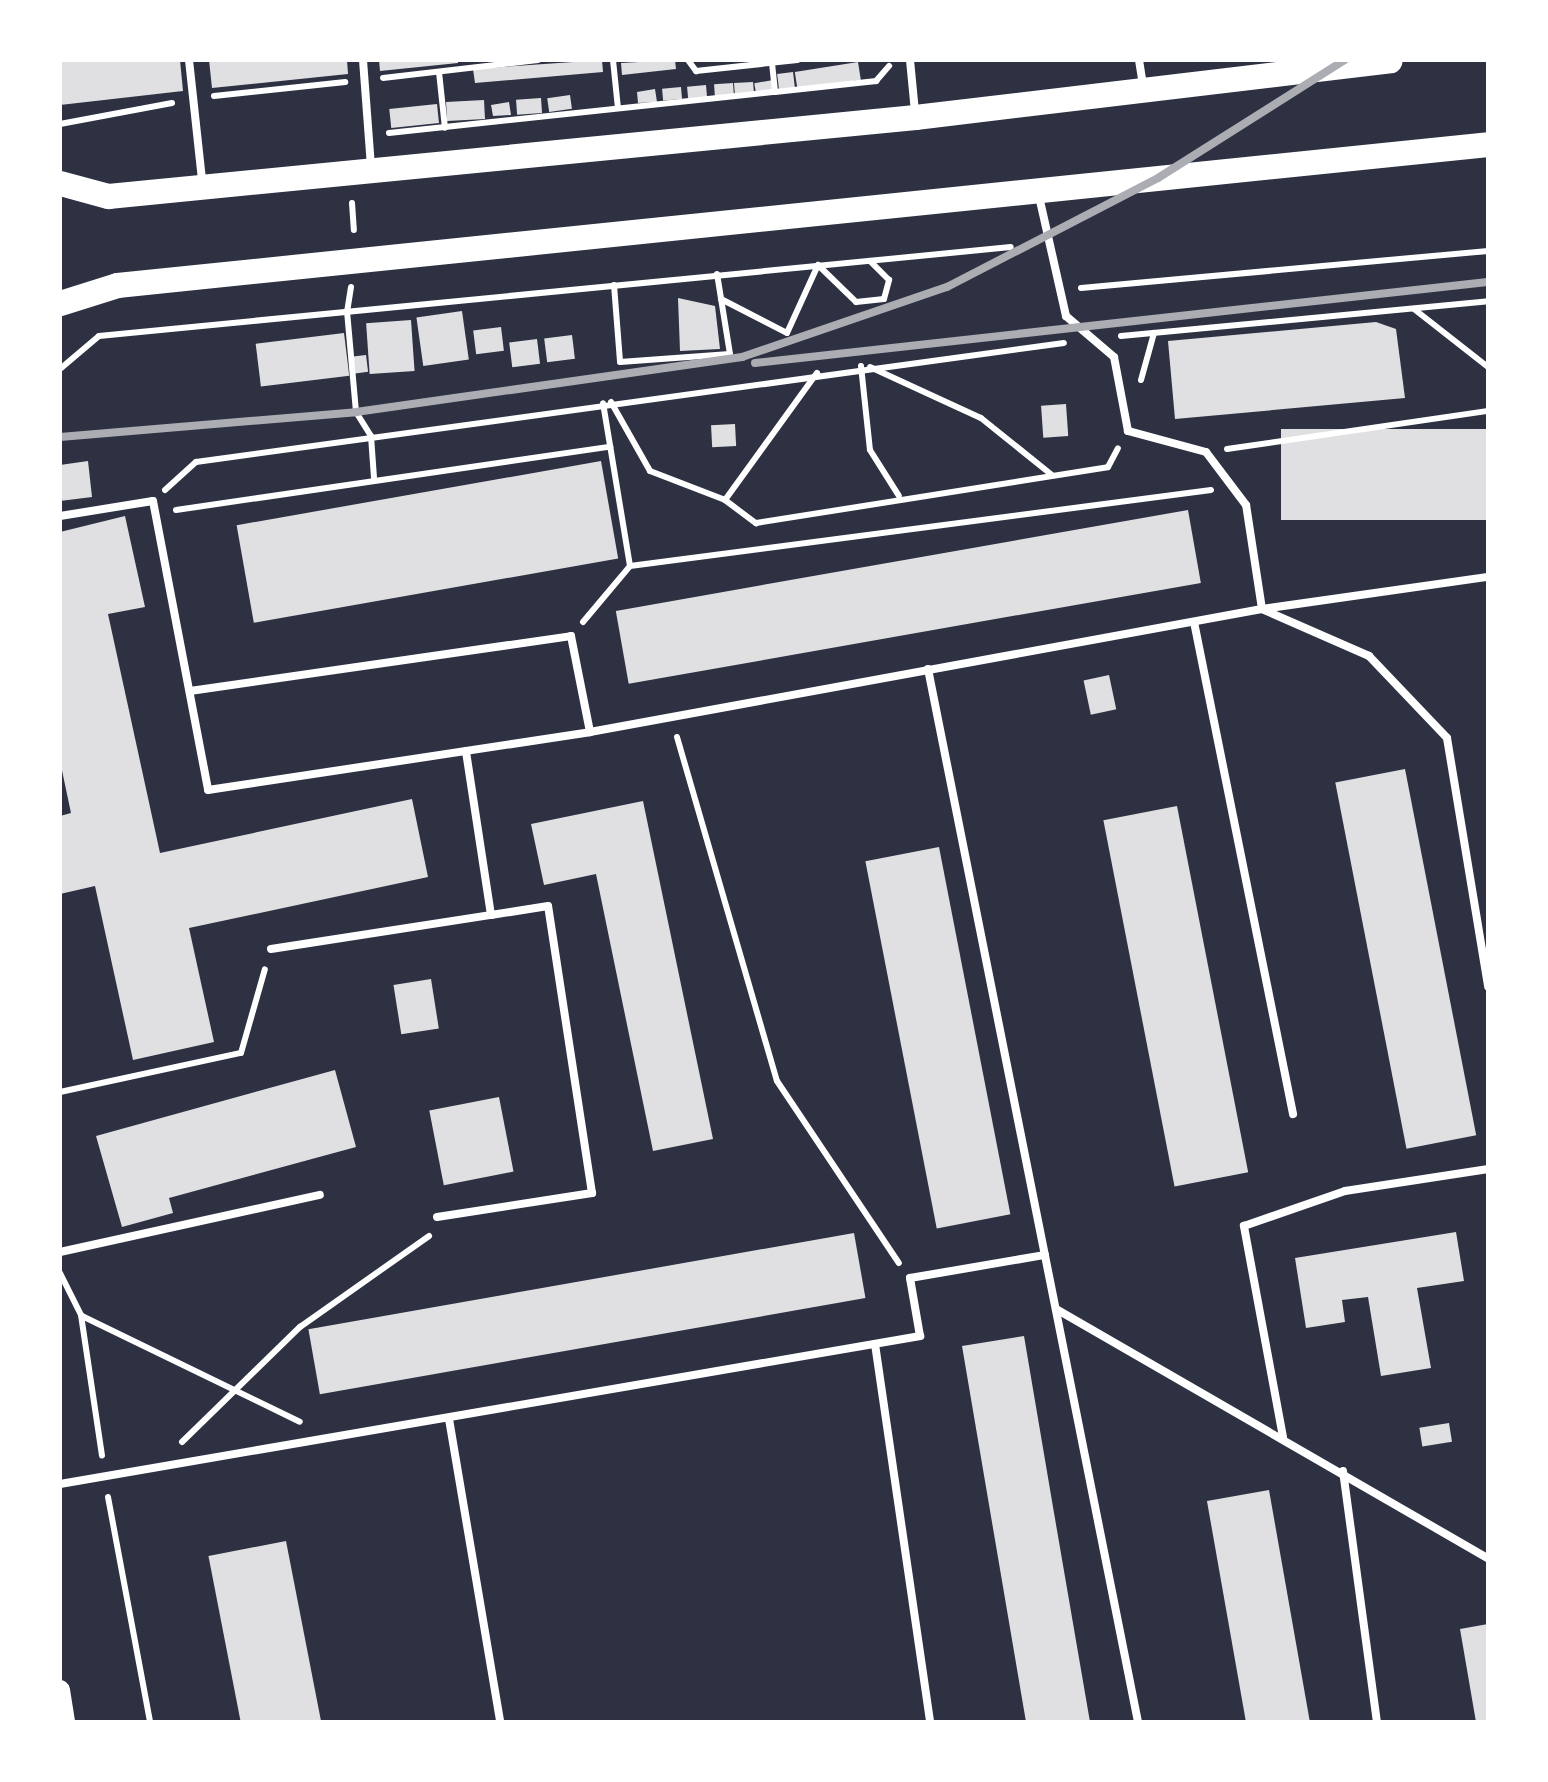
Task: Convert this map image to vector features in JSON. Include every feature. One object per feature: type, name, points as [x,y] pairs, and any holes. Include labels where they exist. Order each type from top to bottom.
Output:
[{"type":"main road","points":[[60,183],[108,196],[371,172],[915,116],[1390,60]]},
{"type":"main road","points":[[60,303],[117,285],[1488,144]]},
{"type":"main road","points":[[60,1690],[66,1722]]},
{"type":"lane","points":[[190,60],[202,187]]},
{"type":"lane","points":[[363,60],[371,172]]},
{"type":"lane","points":[[910,60],[915,116]]},
{"type":"lane","points":[[1140,60],[1143,89]]},
{"type":"lane","points":[[1038,191],[1066,316],[1114,357],[1128,431],[1206,452],[1246,505],[1262,610]]},
{"type":"lane","points":[[60,516],[153,501],[208,790],[590,732],[1262,610],[1488,577]]},
{"type":"lane","points":[[1262,610],[1368,656],[1447,738],[1488,988]]},
{"type":"lane","points":[[1194,622],[1293,1114]]},
{"type":"lane","points":[[190,691],[571,636],[590,732]]},
{"type":"lane","points":[[928,669],[1138,1722]]},
{"type":"lane","points":[[466,751],[491,915]]},
{"type":"lane","points":[[272,949],[548,906],[592,1193],[437,1216]]},
{"type":"lane","points":[[1283,1437],[1244,1226],[1346,1191],[1488,1169]]},
{"type":"lane","points":[[60,1252],[320,1195]]},
{"type":"lane","points":[[60,1484],[450,1420],[920,1336],[910,1278],[1046,1255]]},
{"type":"lane","points":[[1056,1309],[1344,1471],[1488,1558]]},
{"type":"lane","points":[[875,1344],[930,1722]]},
{"type":"lane","points":[[450,1420],[500,1722]]},
{"type":"lane","points":[[1344,1471],[1377,1722]]},
{"type":"path","points":[[60,124],[195,98],[538,60]]},
{"type":"path","points":[[613,60],[618,109]]},
{"type":"path","points":[[688,60],[696,70],[797,60]]},
{"type":"path","points":[[369,136],[876,82],[892,60]]},
{"type":"path","points":[[772,63],[775,92]]},
{"type":"path","points":[[438,72],[445,128]]},
{"type":"path","points":[[60,369],[100,336],[1010,247]]},
{"type":"path","points":[[1060,290],[1488,251]]},
{"type":"path","points":[[818,265],[856,302],[872,305],[891,290],[869,260]]},
{"type":"path","points":[[721,300],[788,333],[818,265]]},
{"type":"path","points":[[614,285],[620,362],[730,354],[717,274]]},
{"type":"path","points":[[153,501],[196,462],[865,366],[1092,339],[1488,301]]},
{"type":"path","points":[[1413,308],[1488,368]]},
{"type":"path","points":[[346,311],[356,412],[370,436],[374,478]]},
{"type":"path","points":[[865,366],[981,418],[1053,476]]},
{"type":"path","points":[[865,366],[870,450],[899,496]]},
{"type":"path","points":[[725,500],[818,372]]},
{"type":"path","points":[[607,402],[610,447],[630,566]]},
{"type":"path","points":[[607,402],[650,471],[725,500],[756,523],[899,496],[1108,467]]},
{"type":"path","points":[[1206,452],[1488,410]]},
{"type":"path","points":[[155,513],[374,478],[610,447]]},
{"type":"path","points":[[571,636],[630,566],[1232,487]]},
{"type":"path","points":[[671,717],[777,1081],[910,1278]]},
{"type":"path","points":[[60,1092],[241,1052],[272,949]]},
{"type":"path","points":[[155,1468],[300,1327],[463,1213]]},
{"type":"path","points":[[81,1315],[237,1388],[332,1439]]},
{"type":"building","points":[[60,60],[180,60],[183,91],[60,105]]},
{"type":"building","points":[[209,60],[347,60],[348,74],[212,88]]},
{"type":"building","points":[[379,60],[458,60],[458,63],[380,71]]},
{"type":"building","points":[[602,60],[603,72],[475,83],[473,69]]},
{"type":"building","points":[[675,60],[676,69],[622,75],[621,63]]},
{"type":"building","points":[[858,62],[861,80],[798,90],[795,72]]},
{"type":"building","points":[[793,72],[795,88],[779,90],[777,74]]},
{"type":"building","points":[[773,80],[775,91],[756,94],[754,83]]},
{"type":"building","points":[[753,82],[754,93],[735,96],[734,83]]},
{"type":"building","points":[[733,83],[734,96],[715,97],[714,84]]},
{"type":"building","points":[[706,85],[707,97],[688,99],[687,87]]},
{"type":"building","points":[[681,87],[682,99],[663,101],[662,89]]},
{"type":"building","points":[[655,89],[657,102],[638,103],[637,92]]},
{"type":"building","points":[[570,95],[572,109],[549,112],[547,98]]},
{"type":"building","points":[[541,98],[542,113],[517,115],[516,100]]},
{"type":"building","points":[[484,100],[485,119],[447,121],[446,102]]},
{"type":"building","points":[[509,102],[511,115],[493,116],[491,105]]},
{"type":"building","points":[[437,104],[439,123],[391,128],[389,109]]},
{"type":"building","points":[[678,298],[715,306],[720,349],[680,351]]},
{"type":"building","points":[[462,311],[469,360],[423,366],[416,317]]},
{"type":"building","points":[[411,320],[415,371],[370,374],[366,323]]},
{"type":"building","points":[[1376,322],[1396,329],[1405,398],[1175,419],[1168,341]]},
{"type":"building","points":[[501,327],[504,351],[476,354],[473,330]]},
{"type":"building","points":[[344,333],[349,376],[261,387],[256,344]]},
{"type":"building","points":[[572,335],[575,359],[547,362],[544,338]]},
{"type":"building","points":[[537,339],[540,364],[512,367],[509,342]]},
{"type":"building","points":[[366,355],[368,372],[355,373],[353,357]]},
{"type":"building","points":[[1066,404],[1068,436],[1043,438],[1041,406]]},
{"type":"building","points":[[735,424],[736,446],[712,447],[711,425]]},
{"type":"building","points":[[1281,429],[1488,429],[1488,520],[1281,520]]},
{"type":"building","points":[[88,461],[92,497],[60,501],[60,465]]},
{"type":"building","points":[[601,461],[618,558],[254,623],[237,525]]},
{"type":"building","points":[[1188,510],[1201,583],[629,684],[616,611]]},
{"type":"building","points":[[125,516],[145,607],[108,614],[160,853],[412,799],[428,877],[189,928],[214,1042],[133,1060],[95,886],[60,894],[60,816],[71,813],[60,761],[60,532]]},
{"type":"building","points":[[1109,675],[1116,709],[1091,715],[1084,680]]},
{"type":"building","points":[[1405,769],[1476,1135],[1406,1149],[1335,783]]},
{"type":"building","points":[[643,801],[713,1139],[653,1151],[596,874],[544,885],[531,824]]},
{"type":"building","points":[[1177,806],[1248,1172],[1175,1186],[1103,820]]},
{"type":"building","points":[[939,847],[1010,1214],[937,1228],[865,861]]},
{"type":"building","points":[[431,979],[439,1028],[401,1034],[393,985]]},
{"type":"building","points":[[335,1070],[356,1147],[169,1198],[173,1213],[122,1227],[96,1136]]},
{"type":"building","points":[[499,1097],[514,1172],[444,1185],[429,1111]]},
{"type":"building","points":[[1456,1232],[1464,1281],[1417,1288],[1431,1368],[1381,1376],[1368,1297],[1342,1300],[1345,1322],[1306,1328],[1295,1258]]},
{"type":"building","points":[[854,1233],[865,1298],[320,1394],[308,1329]]},
{"type":"building","points":[[1024,1336],[1090,1722],[1026,1722],[962,1346]]},
{"type":"building","points":[[1449,1423],[1452,1442],[1422,1446],[1419,1428]]},
{"type":"building","points":[[1269,1490],[1310,1721],[1246,1722],[1207,1501]]},
{"type":"building","points":[[286,1541],[321,1722],[241,1722],[208,1556]]},
{"type":"building","points":[[1488,1624],[1488,1722],[1476,1722],[1460,1629]]},
{"type":"railway","points":[[60,437],[356,412],[742,357],[947,287],[1158,178],[1345,60]]},
{"type":"railway","points":[[755,363],[1488,282]]}]
